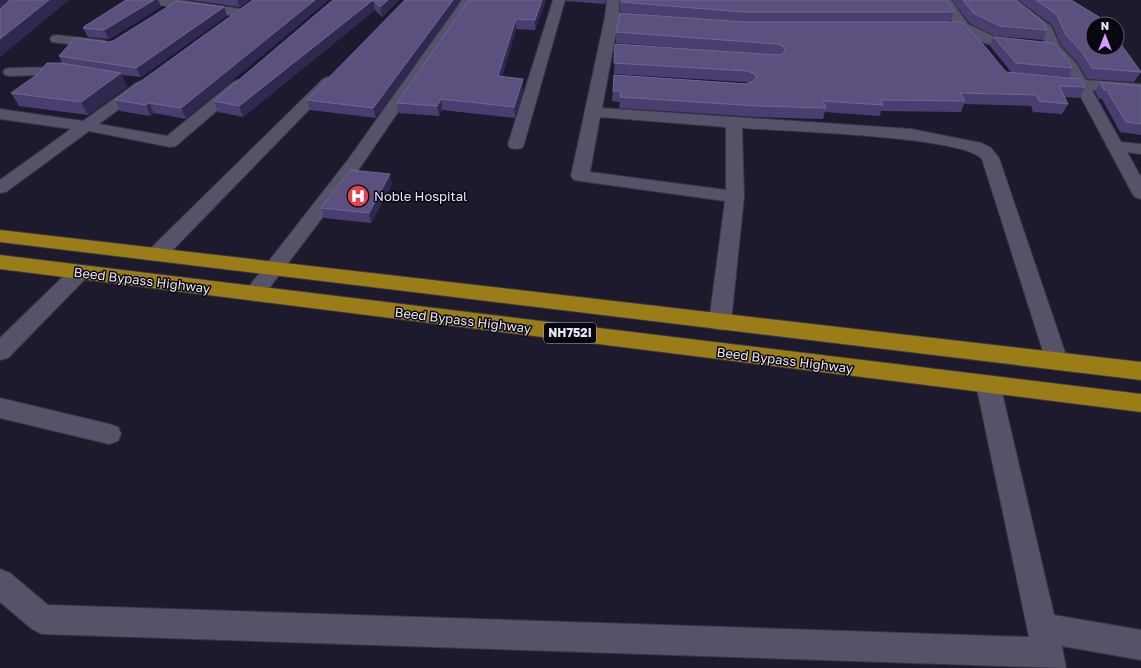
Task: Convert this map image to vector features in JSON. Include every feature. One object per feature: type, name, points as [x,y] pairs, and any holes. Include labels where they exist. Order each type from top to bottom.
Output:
[{"type":"highway","name":"Beed Bypass Highway","points":[[0,236],[1141,371]]},
{"type":"highway","name":"Beed Bypass Highway","points":[[0,262],[1141,403]]},
{"type":"street","points":[[151,0],[177,4],[248,9],[224,26]]},
{"type":"street","points":[[254,294],[353,165],[469,0]]},
{"type":"street","points":[[516,144],[559,0]]},
{"type":"street","points":[[945,0],[963,27],[988,55]]},
{"type":"street","points":[[1008,0],[1046,28],[1054,47],[1071,66],[1141,193]]},
{"type":"street","points":[[157,16],[177,4]]},
{"type":"street","points":[[657,21],[612,9],[613,49],[607,79],[592,112],[580,176],[735,196]]},
{"type":"street","points":[[947,27],[963,27],[992,41],[1054,47]]},
{"type":"street","points":[[57,39],[112,46]]},
{"type":"street","points":[[10,72],[68,71],[83,74]]},
{"type":"street","points":[[157,254],[338,72]]},
{"type":"street","points":[[0,114],[86,126],[170,142],[248,77]]},
{"type":"street","points":[[0,188],[147,82],[121,80]]},
{"type":"street","points":[[1044,82],[1141,89]]},
{"type":"street","points":[[592,112],[910,134],[975,147],[985,152],[990,158],[1057,361]]},
{"type":"street","points":[[720,322],[735,196],[734,123]]},
{"type":"street","points":[[1116,146],[1141,149]]},
{"type":"street","points":[[0,352],[80,272]]},
{"type":"street","points":[[988,384],[1047,650]]},
{"type":"street","points":[[0,408],[109,434]]},
{"type":"street","points":[[0,583],[42,619],[1047,650],[1141,645]]},
{"type":"building","points":[[10,0],[49,0],[0,39],[0,9]]},
{"type":"building","points":[[126,0],[154,0],[104,30],[83,28],[85,26]]},
{"type":"building","points":[[253,0],[315,0],[181,108],[149,103],[146,105],[115,100]]},
{"type":"building","points":[[333,0],[373,0],[239,106],[214,101]]},
{"type":"building","points":[[373,0],[388,0],[380,7]]},
{"type":"building","points":[[405,0],[453,0],[373,108],[307,100]]},
{"type":"building","points":[[469,0],[542,0],[535,20],[516,19],[498,76],[523,79],[514,107],[441,99],[437,106],[397,103]]},
{"type":"building","points":[[621,0],[947,0],[954,12],[743,12],[621,2]]},
{"type":"building","points":[[963,0],[1016,0],[1043,22],[1047,30],[1000,26],[973,13]]},
{"type":"building","points":[[1036,0],[1071,0],[1097,16],[1085,16],[1085,56],[1125,56],[1125,50],[1141,72],[1092,68],[1082,52],[1066,35],[1057,15]]},
{"type":"building","points":[[177,1],[224,7],[136,68],[59,56],[75,38],[108,42],[113,41]]},
{"type":"building","points":[[620,13],[743,22],[962,22],[1006,72],[1081,79],[1085,87],[1059,86],[1068,104],[1039,101],[1036,95],[960,93],[965,101],[881,100],[883,105],[823,101],[826,108],[758,106],[620,97],[621,91],[613,91],[614,75],[747,84],[757,77],[753,73],[747,71],[614,63],[615,44],[777,55],[783,54],[785,50],[783,46],[777,44],[616,32]]},
{"type":"building","points":[[994,37],[1054,43],[1068,60],[1072,68],[1016,63]]},
{"type":"building","points":[[47,63],[61,63],[121,73],[81,102],[11,93],[38,74]]},
{"type":"building","points":[[1100,82],[1141,86],[1141,124],[1126,122],[1107,90],[1104,90]]},
{"type":"building","points":[[350,170],[390,174],[369,213],[321,208]]},
{"type":"place","name":"Noble Hospital","points":[[358,196]]}]
